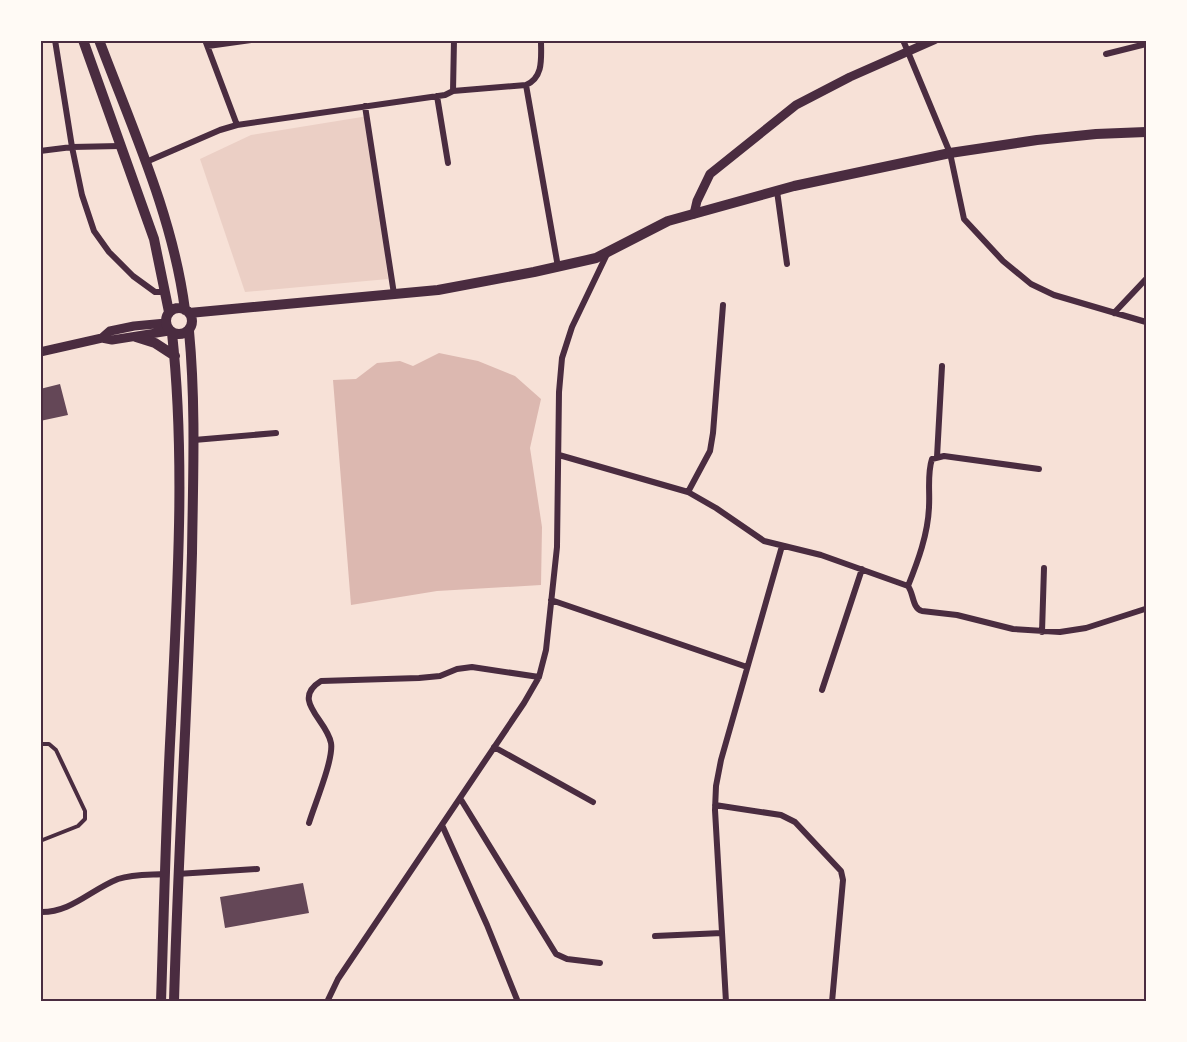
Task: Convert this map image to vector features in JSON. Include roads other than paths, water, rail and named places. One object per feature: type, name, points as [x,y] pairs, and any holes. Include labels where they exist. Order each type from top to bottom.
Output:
[{"type":"main road","points":[[84,40],[154,239],[175,356],[179,404],[175,651],[161,1002]]},
{"type":"main road","points":[[99,40],[168,227],[187,311],[192,319],[189,331],[195,402],[189,666],[177,874],[174,1002]]},
{"type":"main road","points":[[169,325],[174,309],[187,311],[438,290],[558,267],[596,258],[668,221],[777,190],[950,153],[1037,140],[1146,132]]},
{"type":"main road","points":[[169,325],[178,335],[189,331]]},
{"type":"main road","points":[[136,337],[155,344],[175,356]]},
{"type":"street","points":[[55,40],[72,147],[82,195],[94,231],[109,252],[133,276],[155,292],[165,292]]},
{"type":"street","points":[[237,125],[207,43],[251,40]]},
{"type":"street","points":[[453,91],[454,40]]},
{"type":"street","points":[[145,163],[210,134],[237,125],[436,96],[453,91],[526,86],[533,82],[539,74],[541,40]]},
{"type":"street","points":[[903,40],[950,153],[964,219],[1003,261],[1031,284],[1047,292],[1146,322]]},
{"type":"street","points":[[694,214],[697,201],[710,174],[795,105],[850,77],[934,40]]},
{"type":"street","points":[[1106,54],[1146,44]]},
{"type":"street","points":[[526,86],[558,267]]},
{"type":"street","points":[[436,96],[448,163]]},
{"type":"street","points":[[365,106],[394,294]]},
{"type":"street","points":[[40,151],[72,147],[120,146]]},
{"type":"street","points":[[777,190],[787,264]]},
{"type":"street","points":[[327,1002],[338,979],[539,677],[546,650],[558,547],[559,392],[562,358],[572,327],[609,251]]},
{"type":"street","points":[[1114,313],[1146,279]]},
{"type":"street","points":[[688,492],[710,451],[723,305]]},
{"type":"street","points":[[40,352],[102,338],[112,340],[136,337],[169,325]]},
{"type":"street","points":[[102,338],[110,331],[169,325]]},
{"type":"street","points":[[936,457],[942,366]]},
{"type":"street","points":[[194,440],[276,433]]},
{"type":"street","points":[[559,455],[688,492],[764,541],[821,555],[908,586]]},
{"type":"street","points":[[1039,469],[936,457],[932,459],[926,532],[908,586],[919,610],[957,615],[1013,630],[1060,632],[1086,628],[1145,609]]},
{"type":"street","points":[[726,1002],[715,805],[716,786],[721,759],[782,546]]},
{"type":"street","points":[[1042,632],[1044,568]]},
{"type":"street","points":[[822,690],[862,569]]},
{"type":"street","points":[[551,600],[747,667]]},
{"type":"street","points":[[309,823],[332,744],[308,696],[311,688],[321,681],[419,678],[472,668],[539,677]]},
{"type":"street","points":[[494,747],[593,802]]},
{"type":"street","points":[[460,798],[556,954],[567,959],[600,963]]},
{"type":"street","points":[[715,805],[781,815],[795,822],[841,871],[843,880],[832,1002]]},
{"type":"street","points":[[442,825],[487,925],[518,1002]]},
{"type":"street","points":[[177,874],[257,869]]},
{"type":"street","points":[[40,912],[54,912],[72,906],[106,884],[121,878],[165,874]]},
{"type":"street","points":[[655,936],[722,933]]},
{"type":"lane","points":[[40,744],[49,744],[56,750],[85,811],[85,819],[78,826],[40,841]]}]
